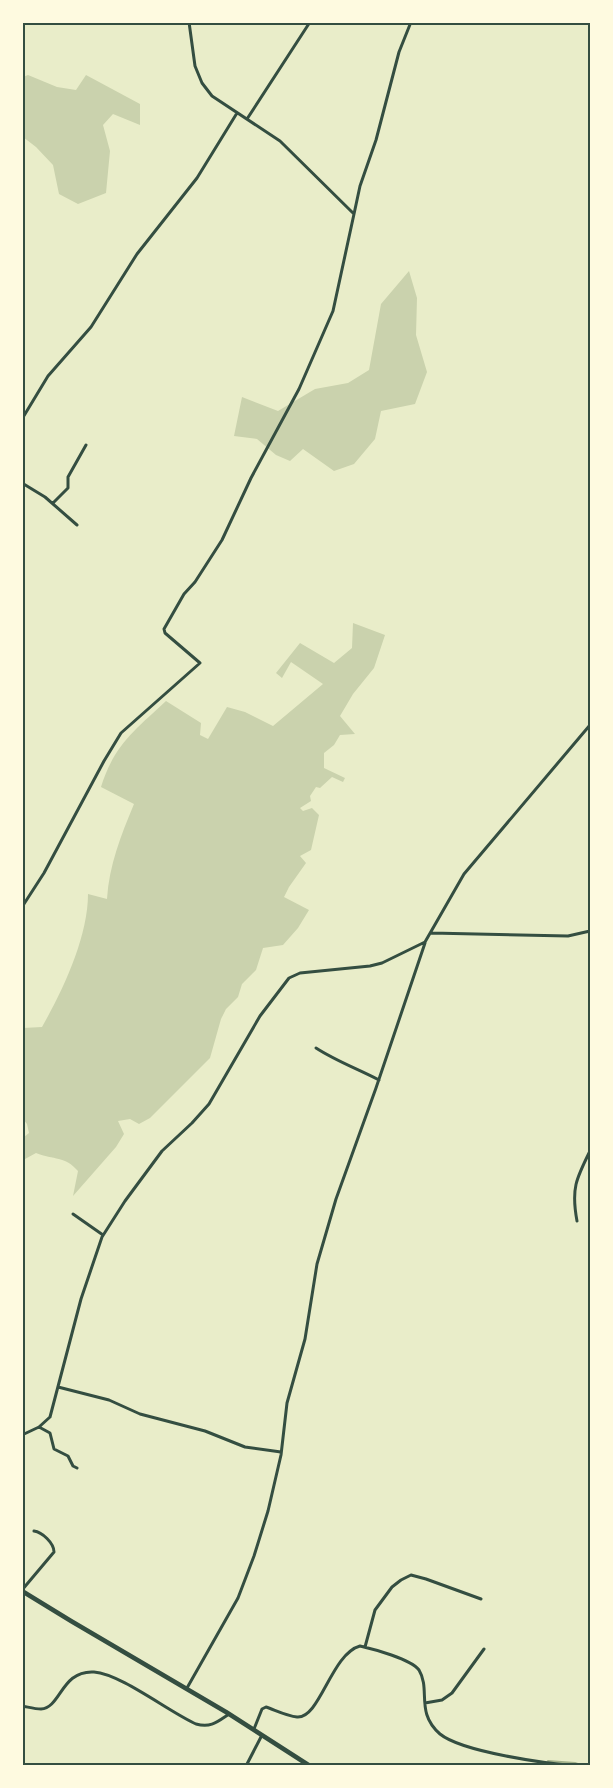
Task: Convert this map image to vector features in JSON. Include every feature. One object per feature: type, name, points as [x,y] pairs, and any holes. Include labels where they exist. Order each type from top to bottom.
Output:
[{"type":"main road","points":[[22,1590],[228,1713],[310,1766]]},
{"type":"street","points":[[189,22],[192,55],[202,83],[212,96],[280,141],[354,214]]},
{"type":"street","points":[[248,119],[309,22]]},
{"type":"street","points":[[22,907],[44,873],[121,733],[200,663],[165,633],[164,629],[184,594],[195,582],[222,540],[251,478],[299,389],[333,311],[360,186],[376,141],[399,52],[411,22]]},
{"type":"street","points":[[22,419],[48,376],[91,327],[138,254],[196,178],[237,113]]},
{"type":"street","points":[[53,503],[68,488],[68,477],[86,446]]},
{"type":"street","points":[[22,483],[53,503],[77,525]]},
{"type":"street","points":[[187,1688],[244,1584],[268,1511],[281,1452],[287,1403],[305,1339],[317,1264],[336,1199],[425,942],[464,874],[591,725]]},
{"type":"street","points":[[430,933],[568,936],[591,931]]},
{"type":"street","points":[[22,1435],[39,1427],[50,1417],[81,1299],[103,1235],[162,1151],[209,1104],[260,1016],[289,978],[300,973],[382,963],[425,942]]},
{"type":"street","points":[[316,1048],[337,1061],[379,1080]]},
{"type":"street","points":[[577,1221],[573,1194],[591,1151]]},
{"type":"street","points":[[73,1214],[103,1235]]},
{"type":"street","points":[[58,1387],[109,1400],[140,1414],[205,1431],[245,1447],[281,1452]]},
{"type":"street","points":[[39,1427],[50,1433],[54,1449],[68,1456],[77,1468]]},
{"type":"street","points":[[22,1590],[54,1552],[52,1545],[40,1532],[34,1531]]},
{"type":"street","points":[[365,1646],[375,1610],[382,1599],[401,1580],[411,1575],[481,1599]]},
{"type":"street","points":[[253,1730],[262,1709],[266,1707],[298,1717],[305,1716],[315,1704],[341,1659],[356,1647],[365,1646],[414,1664],[421,1674],[427,1717],[446,1738],[462,1744],[535,1761],[578,1766]]},
{"type":"street","points":[[426,1703],[442,1700],[452,1693],[484,1649]]},
{"type":"street","points":[[22,1706],[42,1709],[48,1707],[76,1675],[95,1672],[123,1683],[204,1727],[213,1725],[228,1713]]},
{"type":"street","points":[[246,1766],[262,1735]]},
{"type":"green space","points":[[28,75],[57,87],[76,90],[86,75],[140,104],[140,125],[113,114],[103,125],[110,151],[106,193],[78,204],[59,194],[53,165],[23,137],[23,77]]},
{"type":"green space","points":[[409,271],[417,298],[416,335],[427,372],[415,404],[381,411],[375,439],[354,464],[334,471],[303,449],[290,461],[276,455],[257,439],[234,436],[242,397],[278,411],[315,389],[348,383],[369,370],[381,304]]},
{"type":"green space","points":[[353,623],[385,635],[374,668],[353,694],[340,716],[355,734],[340,735],[334,745],[324,753],[324,768],[345,778],[343,782],[332,777],[320,788],[316,787],[310,796],[311,801],[300,808],[303,811],[312,808],[319,815],[311,850],[300,856],[306,863],[284,897],[309,910],[298,928],[283,945],[263,948],[256,970],[242,984],[238,997],[226,1009],[221,1019],[210,1058],[150,1118],[139,1124],[130,1119],[118,1121],[124,1134],[116,1147],[73,1196],[78,1171],[73,1166],[36,1153],[25,1159],[23,1157],[24,1137],[29,1133],[23,1119],[23,1028],[42,1027],[58,997],[73,963],[84,928],[88,894],[107,899],[113,863],[134,804],[101,787],[106,772],[127,739],[166,701],[201,723],[200,735],[208,739],[227,707],[245,712],[273,726],[323,684],[291,662],[282,678],[276,673],[300,643],[334,663],[352,648]]},
{"type":"waterway","points":[[548,1761],[575,1763],[583,1766]]}]
